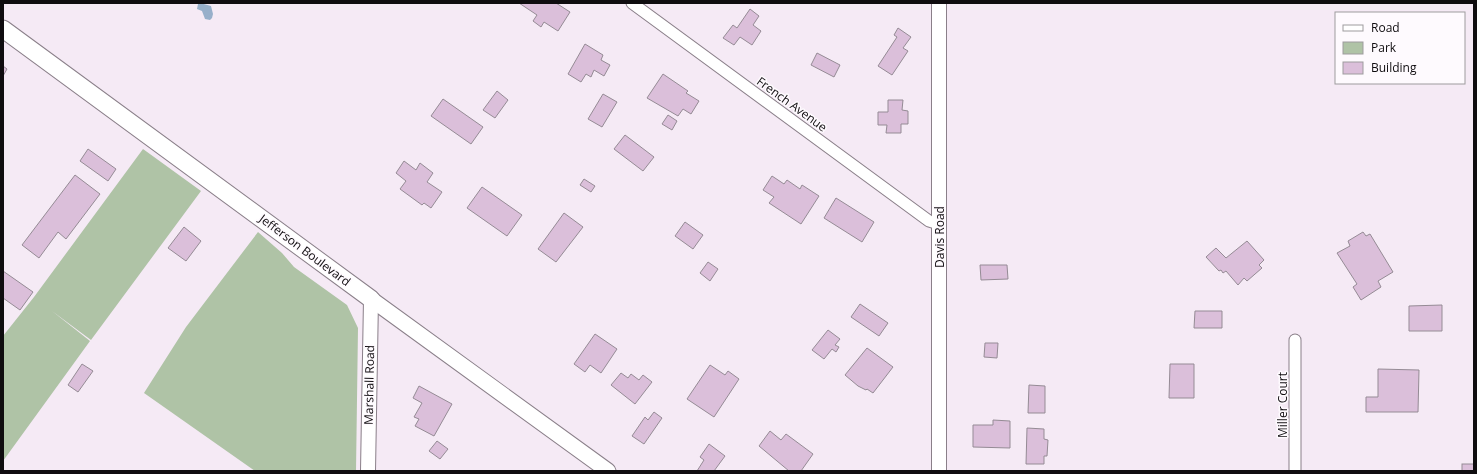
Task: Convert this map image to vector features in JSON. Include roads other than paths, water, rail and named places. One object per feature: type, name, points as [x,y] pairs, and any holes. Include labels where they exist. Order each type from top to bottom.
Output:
[{"type":"main road","name":"Jefferson Boulevard","points":[[3,29],[376,303],[608,471]]},
{"type":"street","name":"French Avenue","points":[[632,3],[929,221],[939,224]]},
{"type":"street","name":"Davis Road","points":[[939,3],[939,471]]},
{"type":"street","name":"Marshall Road","points":[[368,471],[376,303]]},
{"type":"street","name":"Miller Court","points":[[1295,340],[1295,471]]},
{"type":"water","points":[[200,3],[211,6],[213,14],[210,20],[205,19],[202,11],[197,9],[198,4]]}]
